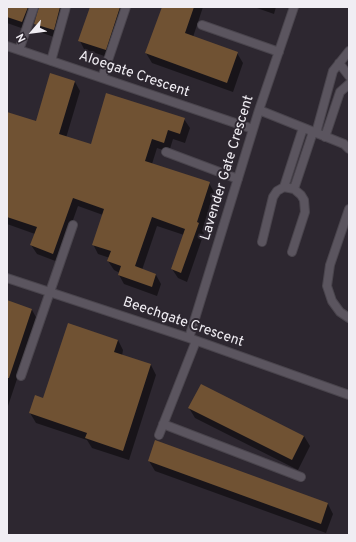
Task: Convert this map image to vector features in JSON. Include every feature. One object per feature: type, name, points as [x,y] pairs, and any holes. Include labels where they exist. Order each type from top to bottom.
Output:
[{"type":"lane","points":[[19,50],[34,7]]},
{"type":"lane","points":[[52,61],[66,7]]},
{"type":"lane","points":[[102,78],[126,7]]},
{"type":"lane","name":"Lavender Gate Crescent","points":[[159,435],[192,339],[253,129],[294,7]]},
{"type":"lane","points":[[202,25],[279,52]]},
{"type":"lane","name":"Aloegate Crescent","points":[[8,49],[19,50],[253,129]]},
{"type":"lane","points":[[294,189],[333,71],[339,62],[349,52]]},
{"type":"lane","points":[[339,62],[349,76]]},
{"type":"lane","points":[[325,137],[340,92],[349,84]]},
{"type":"lane","points":[[259,110],[344,144],[349,149]]},
{"type":"lane","points":[[284,187],[303,128]]},
{"type":"lane","points":[[166,152],[238,179]]},
{"type":"lane","points":[[262,242],[273,197],[277,191],[284,187],[294,189],[301,194],[304,200],[305,212],[292,252]]},
{"type":"lane","points":[[349,209],[330,265],[328,286],[332,301],[340,312],[349,318]]},
{"type":"lane","points":[[22,376],[73,225]]},
{"type":"lane","name":"Beechgate Crescent","points":[[7,278],[192,339],[349,395]]},
{"type":"lane","points":[[164,424],[301,477]]},
{"type":"building","points":[[7,7],[28,7],[22,22],[7,17]]},
{"type":"building","points":[[39,7],[60,7],[54,30],[34,24]]},
{"type":"building","points":[[90,7],[120,7],[106,50],[78,41]]},
{"type":"building","points":[[162,7],[194,7],[185,33],[238,52],[227,83],[145,53]]},
{"type":"building","points":[[50,73],[75,81],[59,134],[91,144],[106,93],[185,118],[180,134],[168,130],[164,143],[152,139],[145,161],[210,182],[197,222],[199,223],[181,273],[171,269],[185,229],[152,217],[135,266],[156,274],[152,287],[118,275],[121,266],[107,261],[111,251],[92,245],[104,209],[73,198],[53,254],[30,245],[37,227],[7,217],[7,112],[36,121]]},
{"type":"building","points":[[7,300],[32,309],[9,378],[7,378]]},
{"type":"building","points":[[68,323],[118,340],[114,352],[151,364],[123,451],[85,438],[87,433],[29,413],[35,395],[43,398]]},
{"type":"building","points":[[201,384],[304,436],[292,460],[188,408]]},
{"type":"building","points":[[155,440],[328,503],[321,524],[148,461]]}]
